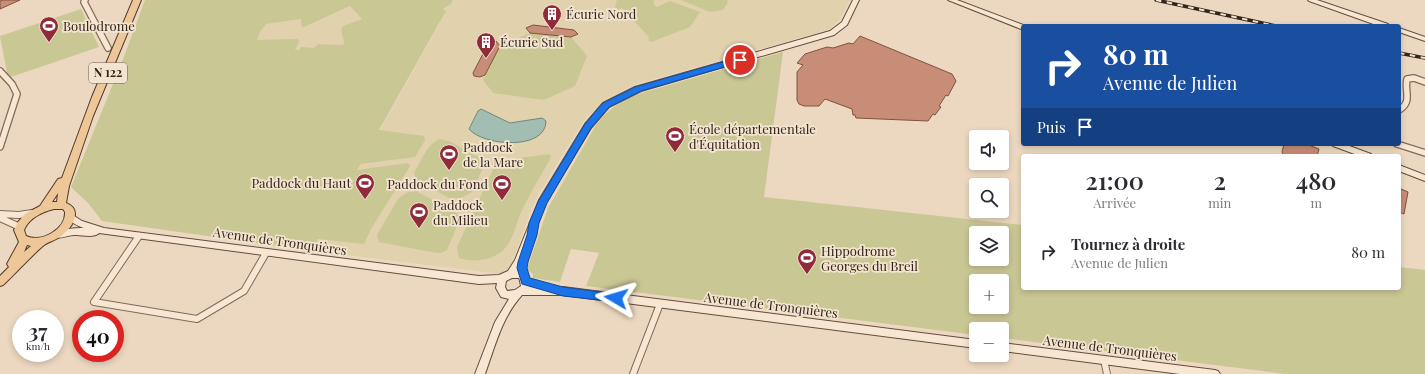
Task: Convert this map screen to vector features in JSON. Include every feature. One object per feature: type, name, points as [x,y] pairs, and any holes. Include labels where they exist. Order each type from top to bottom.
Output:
[{"type":"main road","name":"N 122","points":[[61,205],[61,196],[64,183],[78,145],[137,0]]},
{"type":"main road","points":[[43,208],[56,190],[78,145]]},
{"type":"main road","points":[[61,205],[70,210],[71,217],[67,225],[56,235],[42,241],[29,242],[20,236],[20,227],[23,222],[33,213],[43,208],[61,205]]},
{"type":"main road","points":[[0,281],[14,261],[24,240]]},
{"type":"main road","points":[[0,281],[42,241]]},
{"type":"street","points":[[85,0],[84,2],[108,48]]},
{"type":"street","points":[[500,321],[502,291],[501,282],[519,262],[542,202],[588,126],[606,105],[638,89],[832,33],[840,29],[845,23],[856,0]]},
{"type":"street","points":[[951,0],[1021,26]]},
{"type":"street","points":[[1311,0],[1380,24]]},
{"type":"street","points":[[1401,31],[1425,39]]},
{"type":"street","points":[[0,71],[12,84],[17,94],[0,147]]},
{"type":"street","points":[[1401,108],[1407,104],[1408,100],[1407,79],[1414,78],[1425,82]]},
{"type":"street","points":[[1401,145],[1425,153]]},
{"type":"street","points":[[1341,146],[1363,154]]},
{"type":"street","points":[[1401,169],[1425,178]]},
{"type":"street","points":[[0,214],[19,215],[33,213]]},
{"type":"street","name":"Avenue de Tronquières","points":[[71,217],[79,224],[104,231],[266,253],[479,280],[508,275]]},
{"type":"street","points":[[0,218],[20,227]]},
{"type":"street","points":[[480,374],[500,321],[510,302],[520,293],[525,279],[522,268],[523,262],[532,235],[534,223]]},
{"type":"street","points":[[56,235],[74,231],[104,231]]},
{"type":"street","points":[[139,236],[94,302],[197,319],[244,291],[266,253]]},
{"type":"street","points":[[508,275],[518,274],[525,279]]},
{"type":"street","name":"Avenue de Tronquières","points":[[525,279],[563,291],[969,343]]},
{"type":"street","name":"Avenue de Tronquières","points":[[479,280],[502,291]]},
{"type":"street","points":[[502,291],[512,296],[520,293]]},
{"type":"street","name":"Avenue de Tronquières","points":[[520,293],[563,291]]},
{"type":"street","points":[[633,374],[660,304]]},
{"type":"street","name":"Avenue de Tronquières","points":[[1009,348],[1215,374]]},
{"type":"street","points":[[1104,360],[1107,374]]},
{"type":"shaded area","points":[[145,0],[453,0],[451,4],[443,9],[446,11],[379,130],[424,136],[425,140],[415,157],[361,164],[357,170],[408,163],[410,166],[371,229],[364,244],[318,239],[312,251],[102,221],[88,203],[71,187],[122,62]],"holes":[[[350,6],[362,19],[343,26],[341,30],[344,42],[343,45],[318,44],[314,48],[301,47],[299,50],[295,50],[299,42],[298,39],[257,40],[260,32],[266,24],[301,19],[302,28]]]},
{"type":"shaded area","points":[[453,0],[850,0],[840,19],[830,29],[641,83],[627,88],[602,102],[583,122],[539,193],[531,210],[510,268],[501,274],[312,251],[440,23],[443,10],[451,4]]},
{"type":"shaded area","points":[[617,0],[654,0],[653,4],[657,7],[670,1],[700,12],[690,27],[651,42],[648,40],[649,37],[622,8],[618,10],[615,7]]},
{"type":"shaded area","points":[[681,0],[727,0],[728,2],[723,10],[710,12]]},
{"type":"shaded area","points":[[350,6],[363,19],[341,29],[344,42],[343,45],[318,44],[315,48],[294,50],[297,46],[256,40],[265,24],[302,19],[303,28]]},
{"type":"shaded area","name":"Boulodrome","points":[[81,9],[99,47],[8,78],[0,36]]},
{"type":"shaded area","points":[[530,33],[571,37],[587,56],[575,86],[544,100],[493,93],[483,80],[500,46]]},
{"type":"shaded area","name":"Hippodrome Georges du Breil","points":[[783,52],[764,197],[1021,225],[1021,290],[1401,290],[1401,267],[1425,270],[1425,374],[1286,374],[1009,339],[1009,322],[969,322],[969,334],[586,286],[599,253],[571,249],[560,282],[533,278],[533,274],[527,269],[548,208],[596,125],[615,106],[638,94]]},
{"type":"shaded area","points":[[481,109],[510,123],[542,118],[546,121],[543,131],[536,137],[513,143],[500,142],[476,135],[469,129],[478,111]]},
{"type":"shaded area","name":"Paddock de la Mare","points":[[440,139],[449,141],[484,160],[483,168],[472,192],[461,198],[451,199],[416,179],[414,173],[428,148]]},
{"type":"shaded area","name":"Paddock du Fond","points":[[549,154],[551,156],[549,161],[525,204],[511,240],[507,246],[495,256],[486,259],[466,260],[459,258],[457,247],[495,165],[513,159]]},
{"type":"shaded area","name":"Paddock du Milieu","points":[[416,191],[458,214],[459,222],[447,250],[441,253],[379,242],[377,235],[398,199],[406,193]]},
{"type":"building","points":[[20,0],[0,9],[0,1]]},
{"type":"building","name":"Écurie Nord","points":[[533,25],[574,30],[578,34],[571,37],[530,33],[526,28]]},
{"type":"building","points":[[860,36],[952,74],[956,81],[948,96],[946,95],[939,106],[941,107],[935,115],[933,114],[928,121],[856,118],[855,115],[853,115],[852,109],[825,99],[819,106],[804,106],[799,104],[797,100],[797,72],[803,65],[797,63],[805,54],[827,47],[833,48],[849,43],[853,44]]},
{"type":"building","name":"Écurie Sud","points":[[496,41],[500,46],[485,75],[480,77],[474,76],[473,73],[488,44]]},
{"type":"building","points":[[1284,146],[1311,146],[1319,149],[1318,154],[1283,154]]},
{"type":"building","points":[[1401,189],[1408,192],[1404,214],[1401,213]]},
{"type":"railway","points":[[1156,0],[1267,24]]},
{"type":"railway","points":[[1401,53],[1425,58]]},
{"type":"place","name":"Écurie Nord","points":[[552,31]]},
{"type":"place","name":"Boulodrome","points":[[49,43]]},
{"type":"place","name":"Écurie Sud","points":[[486,59]]},
{"type":"place","name":"École départementale d'Équitation","points":[[675,153]]},
{"type":"place","name":"Paddock de la Mare","points":[[449,171]]},
{"type":"place","name":"Paddock du Haut","points":[[365,200]]},
{"type":"place","name":"Paddock du Fond","points":[[502,201]]},
{"type":"place","name":"Paddock du Milieu","points":[[419,229]]},
{"type":"place","name":"Hippodrome Georges du Breil","points":[[807,275]]},
{"type":"route","points":[[616,298],[563,291],[538,286],[526,281],[522,268],[523,262],[532,235],[534,223],[542,202],[588,126],[606,105],[638,89],[740,60]]}]
